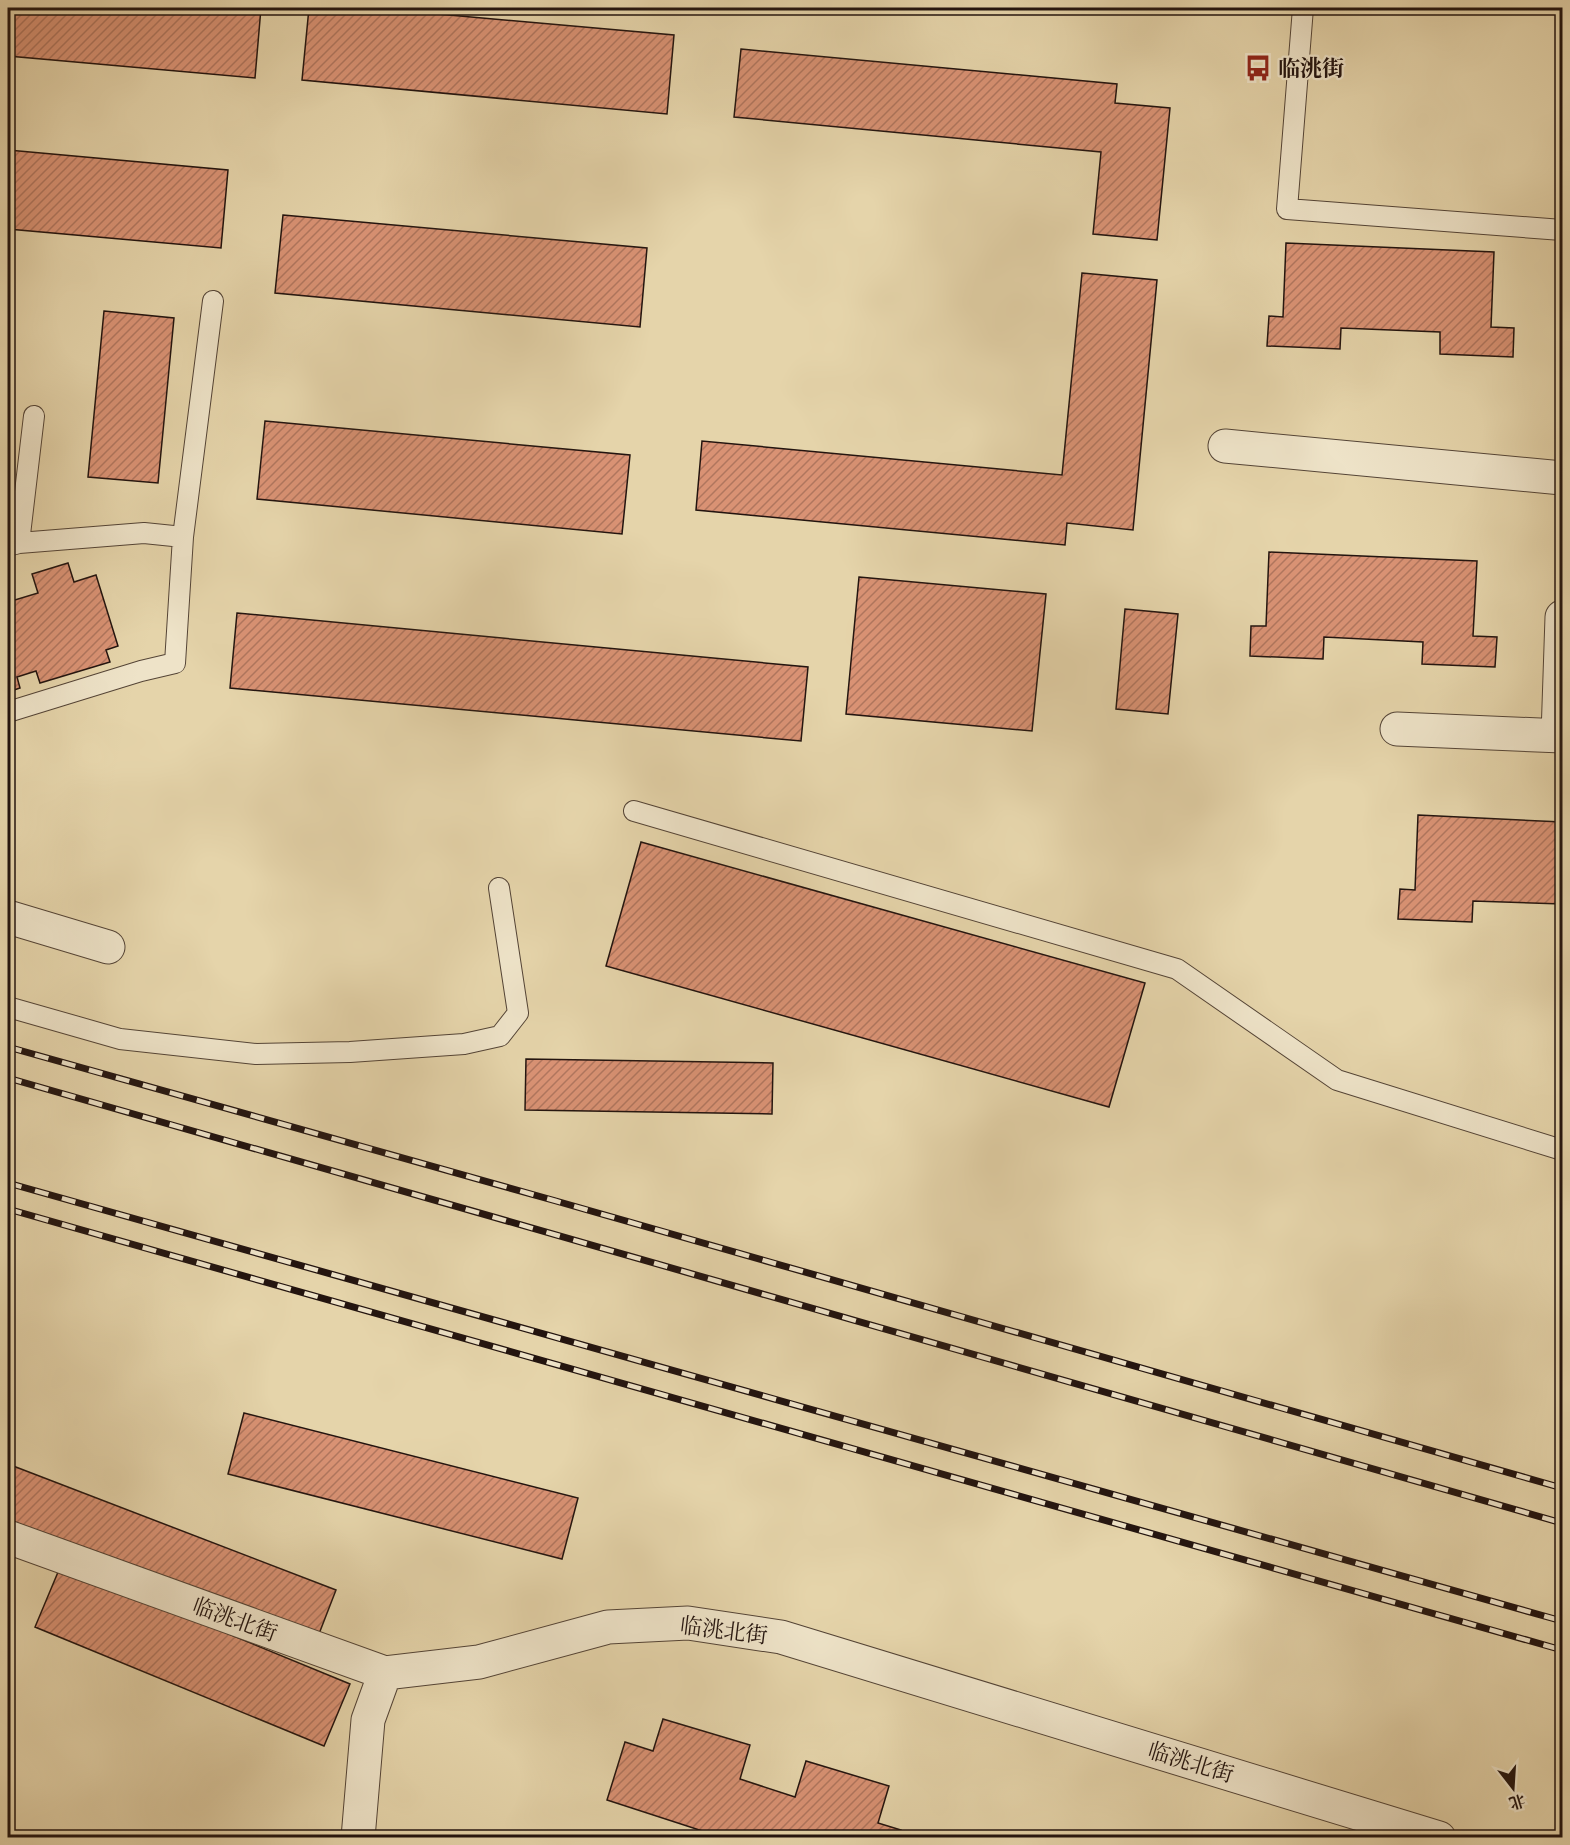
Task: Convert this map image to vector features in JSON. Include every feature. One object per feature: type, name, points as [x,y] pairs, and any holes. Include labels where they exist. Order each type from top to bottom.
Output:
[{"type":"street","points":[[1224,446],[1563,478]]},
{"type":"street","points":[[1397,729],[1560,735],[1563,617]]},
{"type":"street","points":[[8,917],[108,947]]},
{"type":"street","name":"临洮北街","points":[[8,1538],[385,1673],[479,1662],[608,1627],[688,1623],[781,1637],[1439,1838]]},
{"type":"street","points":[[358,1838],[368,1720],[385,1673]]},
{"type":"lane","points":[[1303,8],[1287,209],[1563,230]]},
{"type":"lane","points":[[8,711],[175,663],[183,537],[213,302]]},
{"type":"lane","points":[[34,416],[13,545],[144,533],[183,537]]},
{"type":"lane","points":[[634,811],[1177,969],[1336,1080],[1563,1150]]},
{"type":"lane","points":[[8,1007],[120,1039],[256,1054],[350,1052],[452,1045],[500,1036],[518,1012],[499,888]]},
{"type":"building","points":[[8,8],[261,8],[255,78],[8,56]]},
{"type":"building","points":[[309,8],[371,8],[674,35],[667,114],[302,80]]},
{"type":"building","points":[[741,49],[1117,84],[1115,103],[1170,108],[1157,240],[1093,234],[1101,152],[734,117]]},
{"type":"building","points":[[8,150],[228,170],[221,248],[8,229]]},
{"type":"building","points":[[283,215],[647,248],[640,327],[275,293]]},
{"type":"building","points":[[1286,243],[1494,252],[1491,327],[1514,328],[1513,357],[1440,354],[1440,332],[1341,328],[1340,349],[1267,346],[1269,316],[1283,317]]},
{"type":"building","points":[[1082,273],[1157,280],[1133,530],[1067,523],[1065,545],[696,510],[702,441],[1062,475]]},
{"type":"building","points":[[104,311],[174,318],[158,483],[88,477]]},
{"type":"building","points":[[265,421],[630,455],[622,534],[257,499]]},
{"type":"building","points":[[1269,552],[1477,561],[1473,636],[1497,637],[1495,667],[1422,664],[1423,642],[1324,637],[1323,659],[1250,656],[1251,626],[1266,626]]},
{"type":"building","points":[[68,563],[74,582],[96,575],[118,646],[106,650],[110,662],[40,683],[36,671],[17,677],[20,688],[8,692],[8,602],[38,593],[32,574]]},
{"type":"building","points":[[859,577],[1046,594],[1032,731],[846,714]]},
{"type":"building","points":[[1125,609],[1178,614],[1168,714],[1116,709]]},
{"type":"building","points":[[237,613],[808,667],[801,741],[230,688]]},
{"type":"building","points":[[1418,815],[1562,822],[1562,904],[1473,901],[1472,922],[1398,919],[1400,889],[1415,890]]},
{"type":"building","points":[[641,842],[1145,983],[1109,1107],[606,966]]},
{"type":"building","points":[[526,1059],[773,1063],[772,1114],[525,1110]]},
{"type":"building","points":[[244,1413],[578,1498],[562,1559],[228,1474]]},
{"type":"building","points":[[8,1464],[336,1590],[317,1639],[8,1521]]},
{"type":"building","points":[[61,1565],[350,1684],[324,1746],[35,1627]]},
{"type":"building","points":[[663,1719],[750,1745],[740,1779],[795,1797],[806,1761],[889,1786],[878,1823],[901,1830],[899,1838],[724,1838],[607,1800],[625,1742],[653,1751]]},
{"type":"railway","points":[[8,1047],[1562,1488]]},
{"type":"railway","points":[[8,1078],[1562,1523]]},
{"type":"railway","points":[[8,1183],[1562,1621]]},
{"type":"railway","points":[[8,1209],[1562,1650]]},
{"type":"place","name":"临洮街","points":[[1258,68]]}]
